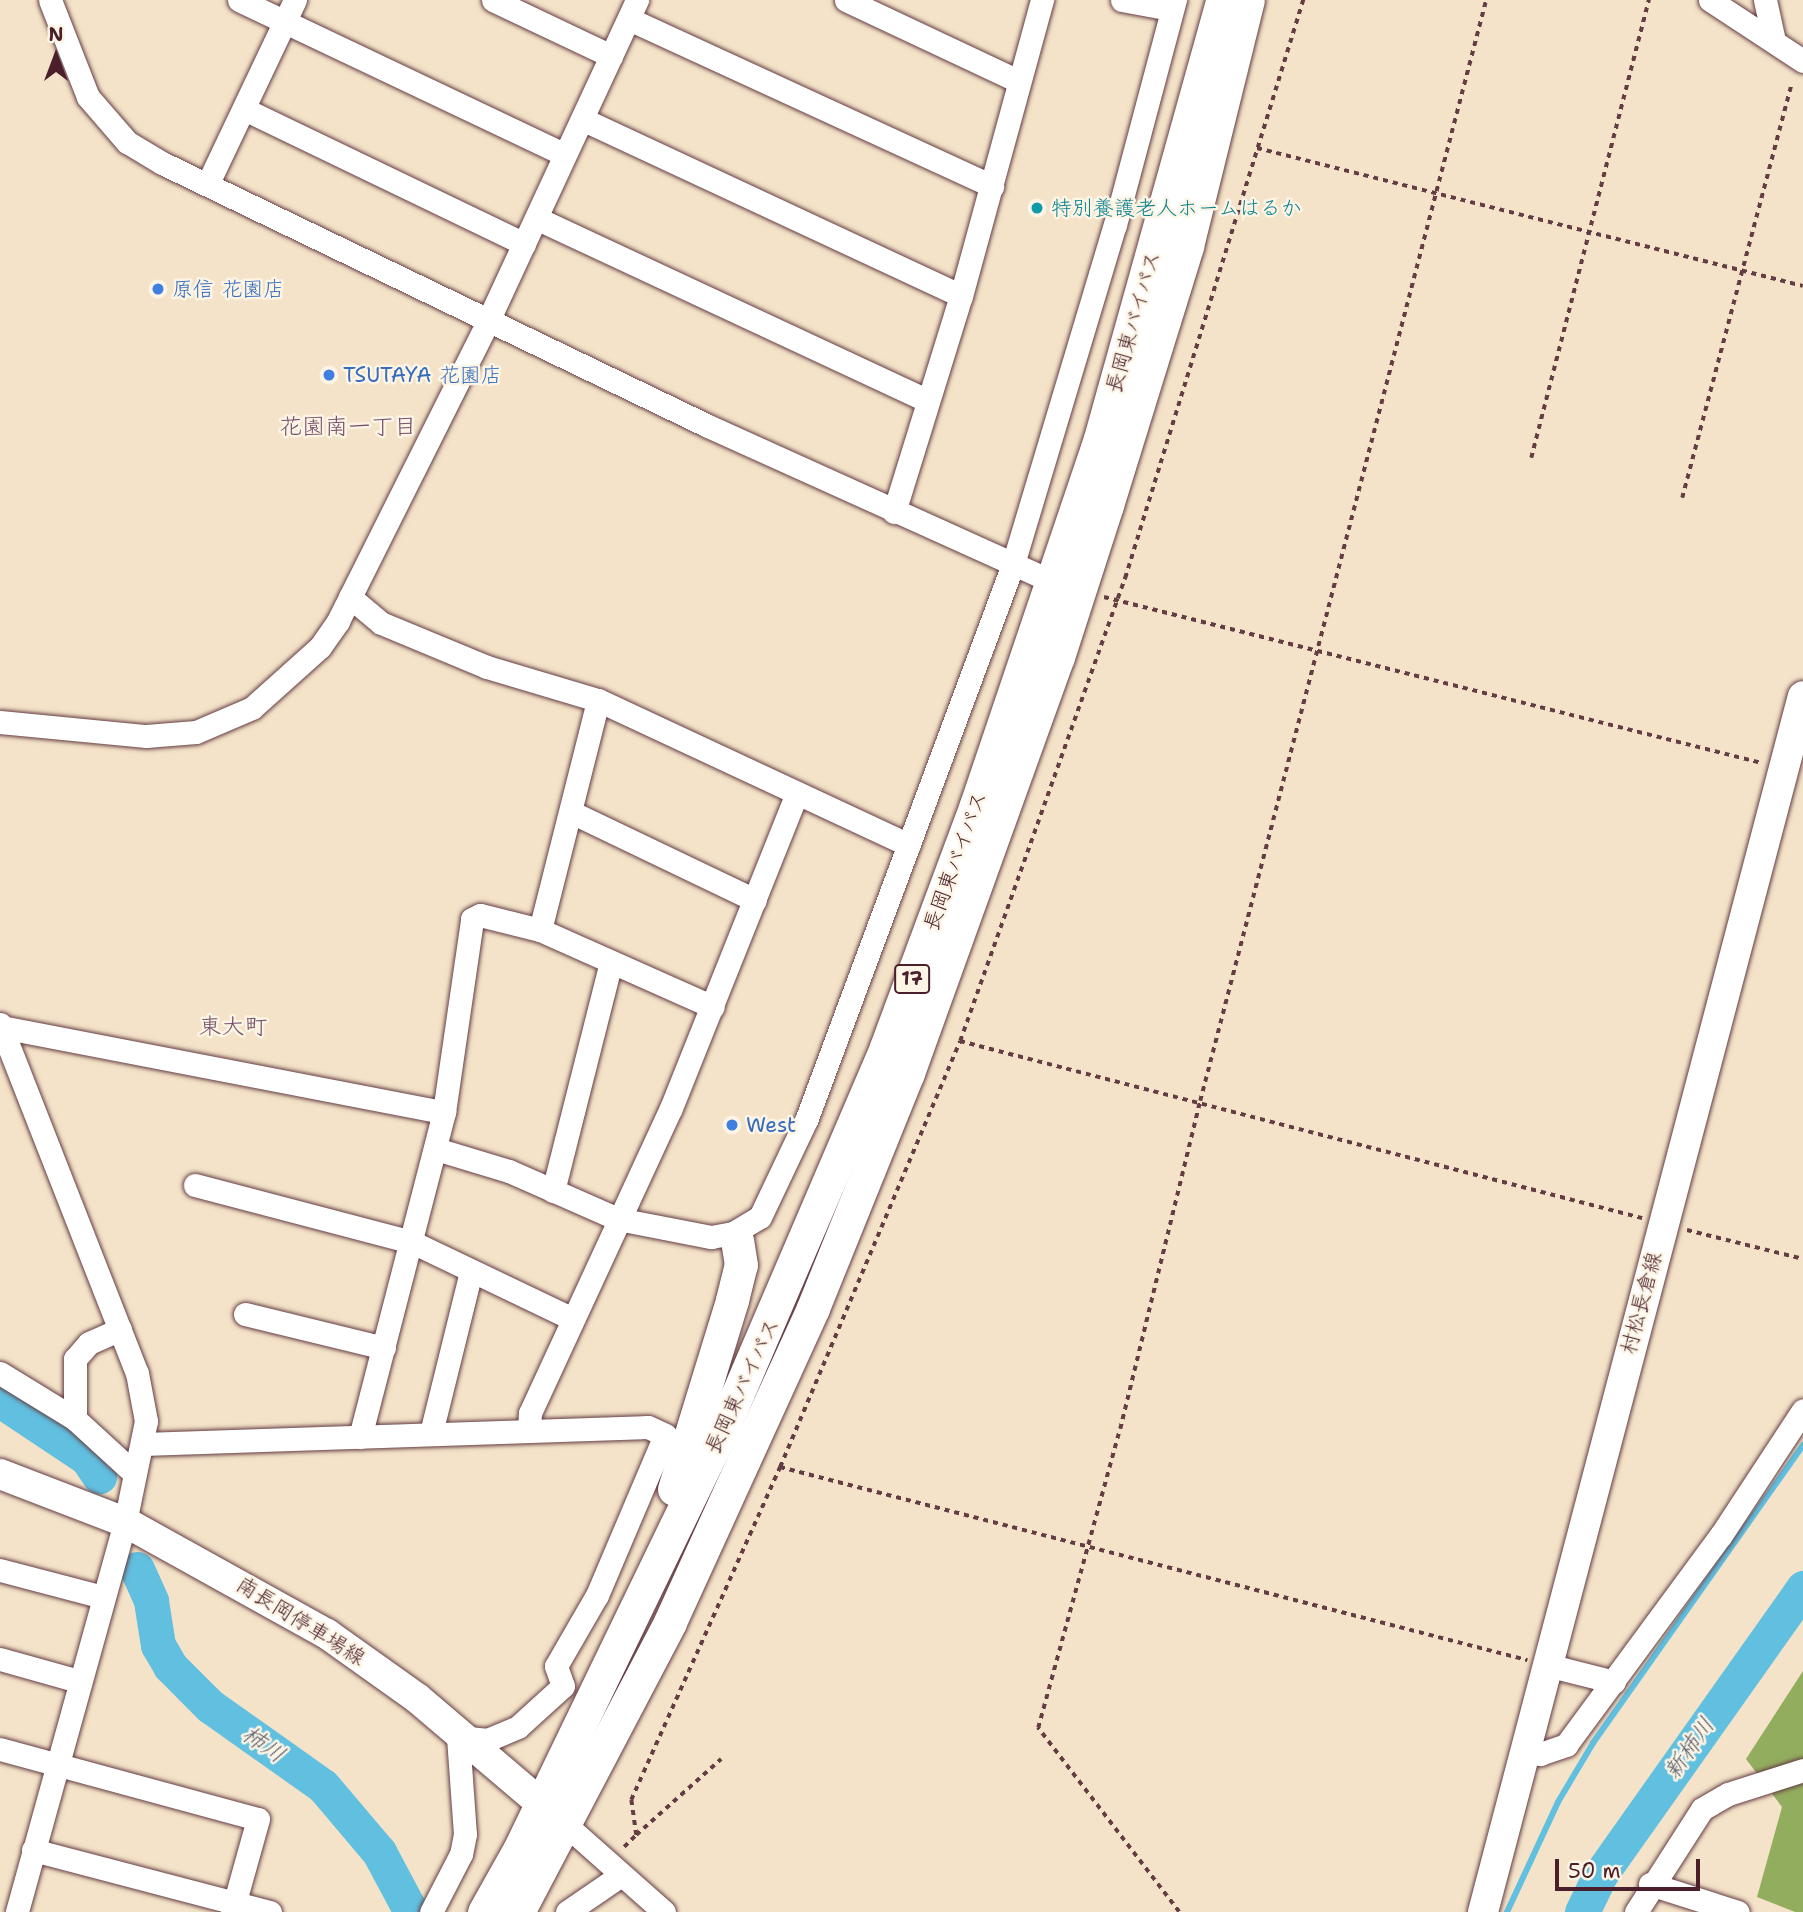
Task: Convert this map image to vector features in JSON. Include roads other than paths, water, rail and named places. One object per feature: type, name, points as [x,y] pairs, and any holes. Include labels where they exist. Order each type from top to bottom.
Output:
[{"type":"highway","name":"長岡東バイパス","points":[[484,1912],[541,1804],[768,1331],[886,1047],[948,884],[1099,442],[1222,0]]},
{"type":"highway","name":"長岡東バイパス","points":[[518,1912],[566,1825],[676,1610],[813,1308],[870,1169],[1054,670],[1187,246],[1248,0]]},
{"type":"highway","points":[[1187,246],[1264,0]]},
{"type":"highway","points":[[633,1610],[733,1300],[741,1265],[735,1237]]},
{"type":"main road","name":"村松長倉線","points":[[1483,1912],[1662,1223],[1794,771],[1803,696]]},
{"type":"main road","name":"南長岡停車場線","points":[[0,1474],[125,1522],[327,1634],[417,1698],[458,1737],[566,1825]]},
{"type":"street","points":[[50,0],[84,88],[107,122],[127,142],[162,163],[488,321],[894,512],[1036,574]]},
{"type":"street","points":[[239,0],[564,154]]},
{"type":"street","points":[[208,183],[295,0]]},
{"type":"street","points":[[493,0],[611,55]]},
{"type":"street","points":[[846,0],[1018,81]]},
{"type":"street","points":[[894,512],[961,296],[1042,0]]},
{"type":"street","points":[[436,1149],[509,1171],[618,1219],[711,1237],[735,1237],[760,1217],[807,1118],[1013,564],[1136,151],[1173,4],[1122,0]]},
{"type":"street","points":[[1710,0],[1803,61]]},
{"type":"street","points":[[1765,0],[1774,41]]},
{"type":"street","points":[[0,722],[146,736],[218,726],[252,708],[306,663],[338,621],[538,219],[564,154],[633,10],[992,186]]},
{"type":"street","points":[[244,109],[524,244]]},
{"type":"street","points":[[582,119],[961,296]]},
{"type":"street","points":[[538,219],[928,401]]},
{"type":"street","points":[[350,597],[381,623],[475,662],[598,700],[909,845]]},
{"type":"street","points":[[540,930],[598,700]]},
{"type":"street","points":[[529,1431],[530,1413],[713,1007],[797,793]]},
{"type":"street","points":[[571,812],[755,900]]},
{"type":"street","points":[[360,1437],[444,1112],[472,919],[480,915],[540,930],[713,1007]]},
{"type":"street","points":[[553,1191],[611,962]]},
{"type":"street","points":[[17,1912],[125,1522],[143,1444],[142,1393],[120,1329],[6,1065],[1,1025],[444,1112]]},
{"type":"street","points":[[195,1185],[412,1242],[573,1319]]},
{"type":"street","points":[[430,1433],[471,1270]]},
{"type":"street","points":[[245,1314],[384,1348]]},
{"type":"street","points":[[75,1419],[75,1359],[89,1343],[120,1329]]},
{"type":"street","points":[[0,1373],[75,1419],[135,1474]]},
{"type":"street","points":[[1527,1750],[1540,1754],[1566,1745],[1721,1535],[1803,1410]]},
{"type":"street","points":[[143,1444],[648,1427],[665,1435],[597,1595],[556,1666],[581,1721]]},
{"type":"street","points":[[0,1570],[103,1597]]},
{"type":"street","points":[[0,1659],[79,1681]]},
{"type":"street","points":[[1547,1665],[1614,1682]]},
{"type":"street","points":[[431,1912],[461,1854],[465,1834],[458,1737],[488,1740],[518,1727],[563,1686]]},
{"type":"street","points":[[0,1749],[258,1819],[234,1907]]},
{"type":"street","points":[[1636,1912],[1650,1884],[1702,1809],[1728,1794],[1803,1770]]},
{"type":"street","points":[[566,1825],[664,1912]]},
{"type":"street","points":[[33,1850],[234,1907],[270,1912]]},
{"type":"street","points":[[567,1912],[614,1870]]},
{"type":"street","points":[[1650,1884],[1738,1912]]},
{"type":"waterway","name":"柿川","points":[[0,1400],[87,1458],[99,1476]]},
{"type":"waterway","points":[[1507,1912],[1558,1802],[1593,1743],[1803,1445]]},
{"type":"waterway","name":"柿川","points":[[137,1569],[151,1601],[158,1645],[170,1666],[210,1706],[323,1786],[379,1852],[411,1912]]},
{"type":"waterway","name":"新柿川","points":[[1582,1912],[1600,1875],[1803,1588]]},
{"type":"place","name":"特別養護老人ホームはるか","points":[[1037,208]]},
{"type":"place","name":"原信 花園店","points":[[158,289]]},
{"type":"place","name":"TSUTAYA 花園店","points":[[329,375]]},
{"type":"place","name":"West","points":[[732,1125]]},
{"type":"district","name":"花園南一丁目","points":[[348,426]]},
{"type":"district","name":"東大町","points":[[233,1026]]}]
